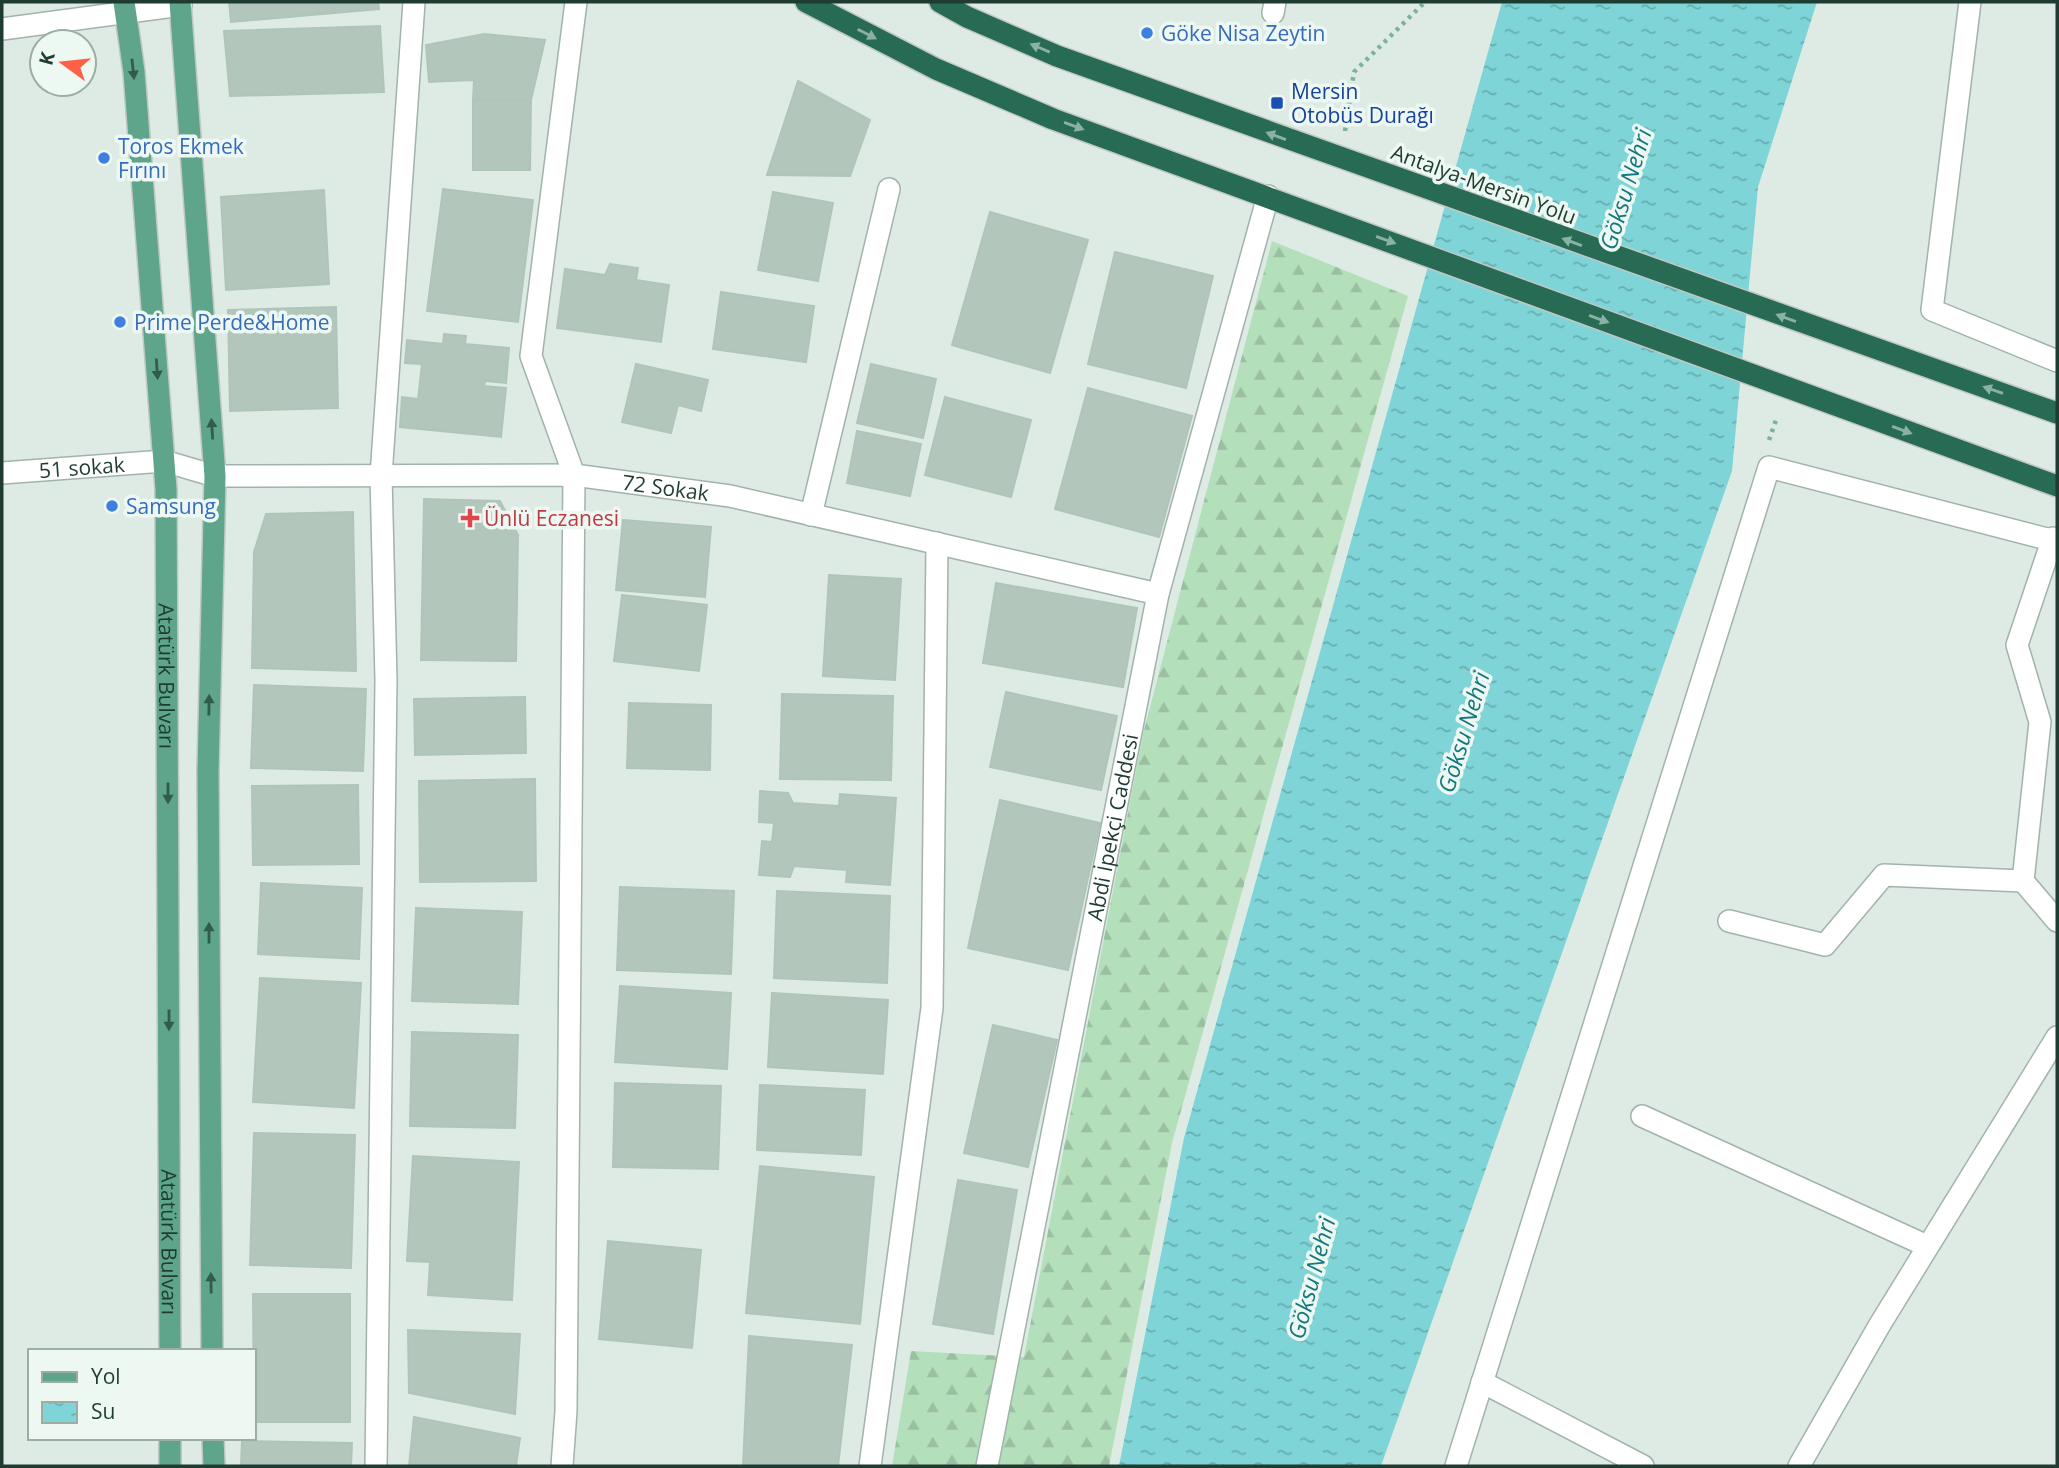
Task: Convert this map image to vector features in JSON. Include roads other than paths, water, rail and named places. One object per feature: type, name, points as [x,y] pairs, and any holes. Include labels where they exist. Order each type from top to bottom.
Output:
[{"type":"highway","points":[[806,2],[936,69],[1041,114],[2057,486]]},
{"type":"highway","name":"Antalya-Mersin Yolu","points":[[940,2],[969,9],[1058,56],[2057,413]]},
{"type":"main road","points":[[181,3],[215,476],[208,771],[212,1349]]},
{"type":"main road","name":"Atatürk Bulvarı","points":[[125,7],[135,86],[164,461],[170,1349]]},
{"type":"main road","points":[[170,1440],[170,1466]]},
{"type":"main road","points":[[213,1440],[214,1466]]},
{"type":"street","points":[[376,1466],[386,680],[381,476],[414,2]]},
{"type":"street","points":[[562,1466],[566,1411],[574,475],[531,356],[576,2]]},
{"type":"street","points":[[1970,2],[1932,310],[2057,361]]},
{"type":"street","points":[[2,29],[125,7],[181,3]]},
{"type":"street","points":[[811,514],[889,189]]},
{"type":"street","name":"Abdi İpekçi Caddesi","points":[[987,1466],[1158,594],[1268,196]]},
{"type":"street","name":"72 Sokak","points":[[164,461],[215,476],[574,475],[730,496],[1158,594]]},
{"type":"street","name":"51 sokak","points":[[2,473],[164,461]]},
{"type":"street","points":[[1456,1466],[1769,467],[2052,539],[2017,645],[2040,722],[2023,881],[2057,921]]},
{"type":"street","points":[[870,1466],[932,1008],[937,543]]},
{"type":"street","points":[[1729,921],[1825,945],[1884,875],[2023,881]]},
{"type":"street","points":[[1799,1466],[1927,1247],[2057,1037]]},
{"type":"street","points":[[1642,1116],[1927,1247]]},
{"type":"street","points":[[1482,1382],[1643,1466]]},
{"type":"water","name":"Göksu Nehri","points":[[1502,2],[1817,2],[1758,187],[1732,471],[1381,1466],[1119,1466],[1184,1138]]},
{"type":"place","name":"Göke Nisa Zeytin","points":[[1147,33]]},
{"type":"place","name":"Mersin Otobüs Durağı","points":[[1277,103]]},
{"type":"place","name":"Toros Ekmek Fırını","points":[[104,158]]},
{"type":"place","name":"Prime Perde&Home","points":[[120,322]]},
{"type":"place","name":"Samsung","points":[[112,506]]},
{"type":"place","name":"Ünlü Eczanesi","points":[[470,518]]}]
